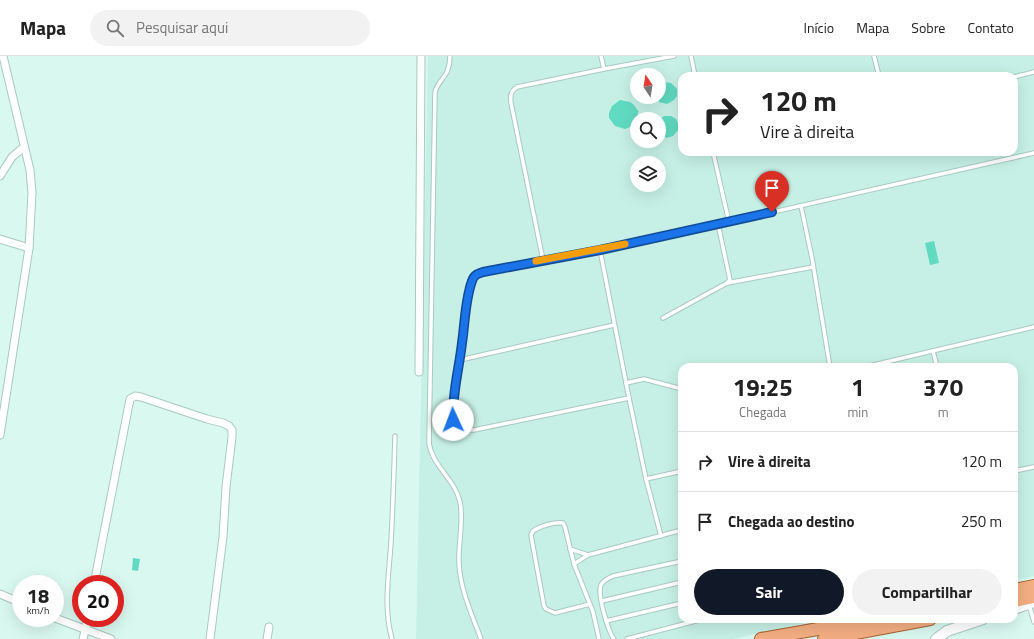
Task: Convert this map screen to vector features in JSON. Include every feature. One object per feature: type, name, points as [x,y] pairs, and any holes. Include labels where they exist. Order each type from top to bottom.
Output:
[{"type":"main road","points":[[1018,589],[1034,586]]},
{"type":"main road","points":[[1018,601],[1032,601]]},
{"type":"main road","points":[[1018,607],[1032,601]]},
{"type":"main road","points":[[761,639],[852,623]]},
{"type":"main road","points":[[824,639],[909,623]]},
{"type":"main road","points":[[936,639],[947,631],[971,623]]},
{"type":"street","points":[[0,435],[4,391],[29,248],[32,193],[30,170],[3,56]]},
{"type":"street","points":[[420,372],[421,56]]},
{"type":"street","points":[[0,176],[12,157],[24,146]]},
{"type":"street","points":[[0,239],[29,248]]},
{"type":"street","points":[[96,575],[130,399],[135,396],[141,397],[207,419],[223,422],[232,430],[232,437],[226,487],[223,537],[210,639]]},
{"type":"street","points":[[0,594],[12,600]]},
{"type":"street","points":[[64,621],[111,639]]},
{"type":"street","points":[[267,639],[269,627]]},
{"type":"street","points":[[83,639],[86,629]]},
{"type":"lane","points":[[450,56],[447,73],[436,88],[435,92],[429,443],[434,460],[453,485],[460,502],[460,576],[481,639]]},
{"type":"lane","points":[[601,56],[604,69]]},
{"type":"lane","points":[[542,260],[510,102],[513,90],[517,87],[674,56]]},
{"type":"lane","points":[[691,56],[694,72]]},
{"type":"lane","points":[[874,56],[878,72]]},
{"type":"lane","points":[[1018,76],[1034,72]]},
{"type":"lane","points":[[629,398],[474,430],[465,430],[457,427],[453,420],[453,400],[469,293],[475,274],[600,250],[1034,153]]},
{"type":"lane","points":[[714,156],[729,222]]},
{"type":"lane","points":[[801,206],[829,363]]},
{"type":"lane","points":[[718,224],[730,280],[727,284]]},
{"type":"lane","points":[[600,250],[646,479],[661,536]]},
{"type":"lane","points":[[663,318],[727,284],[813,267]]},
{"type":"lane","points":[[460,360],[614,324]]},
{"type":"lane","points":[[881,363],[1034,328]]},
{"type":"lane","points":[[933,351],[936,363]]},
{"type":"lane","points":[[626,383],[644,380],[678,388]]},
{"type":"lane","points":[[392,639],[389,628],[387,601],[396,436]]},
{"type":"lane","points":[[1018,470],[1034,467]]},
{"type":"lane","points":[[646,479],[678,472]]},
{"type":"lane","points":[[590,604],[555,613],[546,610],[544,606],[532,535],[533,531],[537,528],[558,522],[563,524],[567,532],[574,564],[590,604],[599,639]]},
{"type":"lane","points":[[574,564],[588,555],[678,531]]},
{"type":"lane","points":[[570,549],[588,555]]},
{"type":"lane","points":[[614,639],[609,632],[606,621],[602,601],[601,585],[608,578],[678,562]]},
{"type":"lane","points":[[602,601],[678,583]]},
{"type":"lane","points":[[1032,601],[1034,622]]},
{"type":"lane","points":[[606,621],[678,604]]},
{"type":"lane","points":[[627,639],[688,623]]},
{"type":"shaded area","points":[[428,56],[1034,56],[1034,576],[1018,579],[1018,363],[678,363],[678,623],[805,623],[733,639],[416,639]]},
{"type":"building","points":[[666,82],[671,83],[677,89],[677,96],[674,100],[667,104]]},
{"type":"building","points":[[620,100],[630,102],[630,104],[634,105],[639,112],[630,112],[630,127],[625,129],[615,126],[609,118],[609,113],[612,106]]},
{"type":"building","points":[[666,116],[671,116],[676,119],[678,123],[678,130],[673,136],[667,138]]},
{"type":"building","points":[[934,241],[939,263],[930,265],[925,243]]},
{"type":"building","points":[[133,558],[140,559],[138,571],[132,570]]},
{"type":"slow traffic","points":[[536,261],[600,250],[625,244]]},
{"type":"route","points":[[453,420],[453,400],[469,293],[475,274],[600,250],[772,212]]}]
